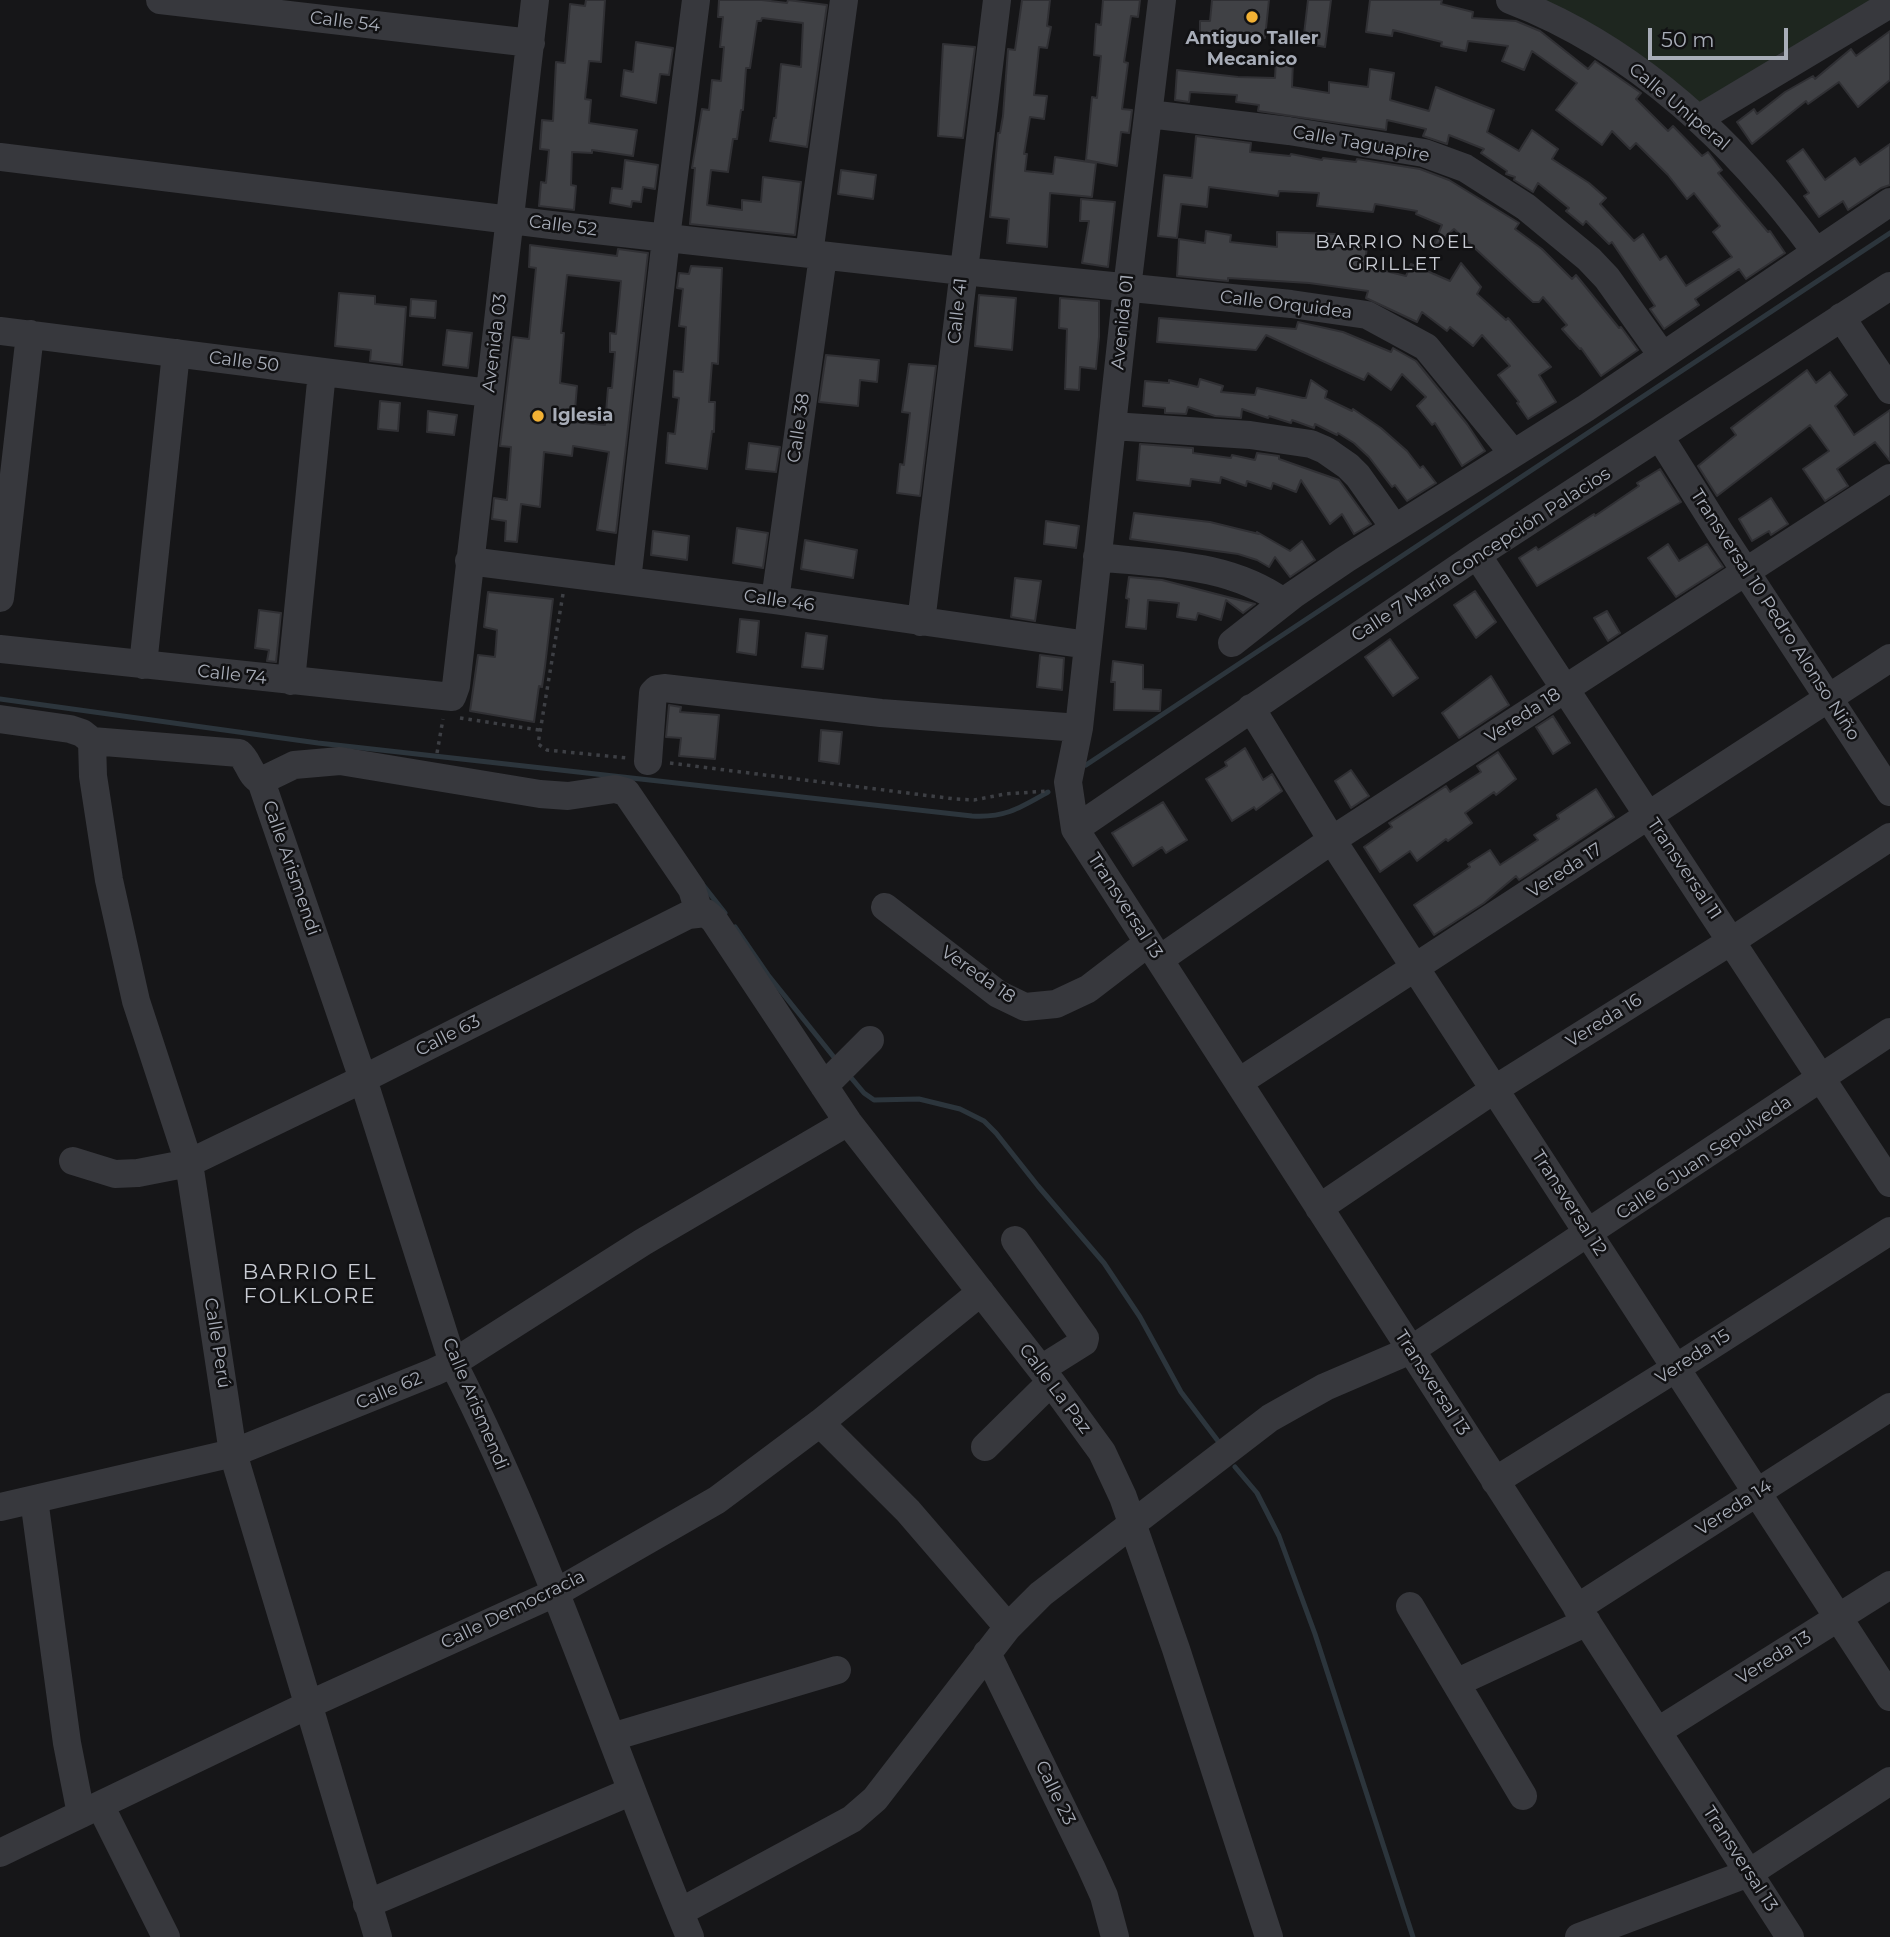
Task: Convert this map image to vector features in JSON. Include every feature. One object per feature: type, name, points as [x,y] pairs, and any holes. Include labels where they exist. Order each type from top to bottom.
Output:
[{"type":"street","name":"Calle 54","points":[[160,0],[531,43]]},
{"type":"street","name":"Avenida 03","points":[[450,700],[469,561],[535,0]]},
{"type":"street","points":[[627,581],[696,0]]},
{"type":"street","name":"Calle 38","points":[[775,600],[844,0]]},
{"type":"street","name":"Calle 41","points":[[921,622],[997,0]]},
{"type":"street","name":"Avenida 01","points":[[1075,828],[1069,791],[1070,771],[1079,728],[1126,288],[1162,0]]},
{"type":"street","name":"Calle Uniperal","points":[[1510,0],[1549,17],[1607,50],[1672,96],[1767,189],[1816,252]]},
{"type":"street","points":[[1698,119],[1890,4]]},
{"type":"street","name":"Calle Taguapire","points":[[1149,114],[1289,131],[1424,153],[1465,168],[1526,207],[1589,259],[1607,278],[1662,355]]},
{"type":"street","name":"Calle 52","points":[[0,157],[666,238],[1126,288]]},
{"type":"street","points":[[1232,643],[1283,602],[1394,527],[1586,408],[1890,202]]},
{"type":"street","name":"Calle 7 María Concepción Palacios","points":[[1075,828],[1477,555],[1890,286]]},
{"type":"street","name":"Calle Orquidea","points":[[1126,288],[1367,314],[1426,347],[1513,453]]},
{"type":"street","points":[[1841,317],[1890,390]]},
{"type":"street","name":"Calle 50","points":[[0,331],[489,393]]},
{"type":"street","points":[[0,598],[30,334]]},
{"type":"street","points":[[143,666],[176,353]]},
{"type":"street","points":[[291,681],[322,372]]},
{"type":"street","points":[[1112,426],[1250,435],[1311,444],[1348,466],[1394,527]]},
{"type":"street","name":"Transversal 10 Pedro Alonso Niño","points":[[1660,437],[1890,792]]},
{"type":"street","name":"Vereda 18","points":[[885,907],[998,994],[1026,1007],[1056,1004],[1154,951],[1332,840],[1890,478]]},
{"type":"street","name":"Transversal 11","points":[[1477,555],[1890,1183]]},
{"type":"street","points":[[1097,557],[1203,568],[1237,577],[1283,602]]},
{"type":"street","name":"Calle 46","points":[[469,561],[775,600],[1088,645]]},
{"type":"street","name":"Calle 74","points":[[0,649],[450,700]]},
{"type":"street","name":"Vereda 17","points":[[1239,1082],[1890,658]]},
{"type":"street","points":[[648,761],[653,693],[664,688],[868,712],[1079,728]]},
{"type":"street","name":"Transversal 12","points":[[1251,708],[1332,840],[1890,1697]]},
{"type":"street","name":"Calle Arismendi","points":[[0,719],[70,729],[82,733],[92,741],[239,753],[245,758],[254,778],[261,781],[363,1079],[453,1363],[474,1403],[557,1592],[685,1925]]},
{"type":"street","name":"Calle Perú","points":[[92,741],[93,776],[109,880],[136,1001],[190,1163],[233,1453],[367,1904],[372,1935]]},
{"type":"street","name":"Calle La Paz","points":[[261,781],[294,765],[340,761],[540,794],[568,796],[615,789],[626,792],[692,889],[703,912],[714,920],[846,1064],[848,1122],[1046,1375],[1101,1452],[1122,1497],[1193,1701],[1269,1937]]},
{"type":"street","name":"Transversal 13","points":[[1075,828],[1790,1937]]},
{"type":"street","name":"Vereda 16","points":[[1320,1208],[1495,1089],[1890,837]]},
{"type":"street","name":"Calle 63","points":[[73,1161],[115,1174],[138,1173],[190,1163],[688,915],[703,912]]},
{"type":"street","name":"Calle 6 Juan Sepulveda","points":[[685,1925],[852,1819],[875,1799],[1008,1627],[1041,1594],[1270,1418],[1325,1387],[1411,1350],[1590,1234],[1890,1032]]},
{"type":"street","name":"Calle 62","points":[[0,1507],[233,1453],[453,1363],[643,1241],[848,1122]]},
{"type":"street","name":"Vereda 15","points":[[1495,1481],[1890,1231]]},
{"type":"street","points":[[985,1447],[1046,1375],[1086,1338],[1015,1240]]},
{"type":"street","name":"Calle Democracia","points":[[0,1853],[308,1704],[557,1592],[717,1500],[820,1423],[981,1292]]},
{"type":"street","name":"Vereda 14","points":[[1456,1683],[1582,1615],[1890,1406]]},
{"type":"street","points":[[820,1423],[908,1511],[1008,1627]]},
{"type":"street","points":[[34,1499],[67,1743],[90,1810],[166,1937]]},
{"type":"street","name":"Vereda 13","points":[[1658,1731],[1890,1585]]},
{"type":"street","points":[[1410,1606],[1523,1796]]},
{"type":"street","name":"Calle 23","points":[[987,1653],[1091,1867],[1104,1896],[1115,1937]]},
{"type":"street","points":[[612,1737],[837,1670]]},
{"type":"street","points":[[1579,1937],[1749,1874],[1890,1781]]},
{"type":"street","points":[[367,1904],[632,1791]]},
{"type":"path","points":[[567,575],[538,744],[547,750],[954,799],[974,800],[1005,794],[1069,791]]},
{"type":"path","points":[[439,737],[450,700],[540,730]]},
{"type":"shaded area","points":[[1534,0],[1881,0],[1703,106]]},
{"type":"building","points":[[586,0],[605,0],[601,62],[589,61],[585,99],[591,100],[589,123],[637,130],[633,156],[592,150],[592,153],[572,152],[571,185],[576,186],[574,210],[539,206],[541,182],[546,183],[549,150],[540,149],[542,120],[553,121],[556,62],[565,63],[570,4],[585,6]]},
{"type":"building","points":[[719,0],[787,3],[788,0],[827,5],[807,147],[770,141],[776,118],[781,64],[801,67],[803,23],[762,18],[757,21],[750,68],[746,68],[743,110],[737,139],[733,139],[728,172],[711,170],[707,205],[742,210],[742,200],[761,202],[763,177],[801,182],[795,235],[690,224],[695,168],[692,168],[702,109],[709,110],[712,80],[721,81],[724,47],[720,47],[723,17],[718,17]]},
{"type":"building","points":[[1022,0],[1050,0],[1047,26],[1051,27],[1047,48],[1039,47],[1034,95],[1047,96],[1044,119],[1030,117],[1024,154],[1027,154],[1025,171],[1053,174],[1055,157],[1096,163],[1092,197],[1050,193],[1047,247],[1007,243],[1009,219],[990,217],[998,133],[1003,116],[1008,49],[1015,50]]},
{"type":"building","points":[[1103,0],[1140,0],[1138,17],[1131,16],[1124,62],[1128,63],[1122,109],[1132,110],[1129,133],[1121,132],[1117,166],[1086,160],[1092,97],[1097,98],[1101,56],[1094,55],[1096,24],[1101,25]]},
{"type":"building","points":[[1212,0],[1269,0],[1265,38],[1220,31],[1221,37],[1200,35],[1200,21],[1210,21]]},
{"type":"building","points":[[1308,0],[1331,0],[1325,47],[1303,43]]},
{"type":"building","points":[[1370,0],[1442,0],[1441,4],[1473,12],[1472,18],[1516,21],[1540,31],[1588,69],[1595,61],[1641,93],[1636,99],[1668,131],[1673,126],[1702,156],[1708,152],[1722,170],[1718,173],[1768,232],[1770,231],[1785,253],[1746,279],[1739,269],[1695,299],[1699,305],[1664,329],[1650,309],[1655,306],[1612,242],[1609,244],[1586,221],[1583,225],[1566,211],[1569,208],[1538,183],[1533,192],[1514,180],[1515,177],[1506,174],[1507,171],[1481,153],[1484,149],[1449,135],[1447,144],[1423,136],[1426,129],[1387,120],[1386,130],[1258,111],[1259,105],[1236,102],[1237,95],[1190,92],[1189,102],[1175,100],[1177,70],[1275,78],[1276,59],[1293,61],[1292,87],[1329,93],[1329,82],[1368,87],[1370,69],[1394,73],[1390,100],[1429,111],[1436,87],[1494,110],[1487,132],[1519,151],[1532,130],[1558,149],[1552,159],[1589,183],[1606,198],[1600,204],[1634,241],[1643,234],[1660,260],[1666,256],[1686,286],[1732,257],[1713,232],[1720,226],[1694,193],[1687,199],[1668,175],[1636,143],[1630,149],[1612,131],[1602,145],[1556,110],[1577,83],[1532,51],[1524,70],[1502,61],[1508,46],[1468,41],[1466,51],[1441,46],[1442,42],[1393,30],[1392,36],[1366,32]]},
{"type":"building","points":[[1890,31],[1890,80],[1858,107],[1839,82],[1808,104],[1806,101],[1752,144],[1737,122],[1754,109],[1757,114],[1785,92],[1813,76],[1815,79],[1851,49],[1856,56]]},
{"type":"building","points":[[636,42],[673,48],[669,75],[660,74],[656,103],[621,96],[624,70],[633,72]]},
{"type":"building","points":[[943,44],[975,47],[963,138],[938,136]]},
{"type":"building","points":[[1196,136],[1251,143],[1250,152],[1291,154],[1322,160],[1356,162],[1357,159],[1420,169],[1449,180],[1519,223],[1515,229],[1542,249],[1572,279],[1576,275],[1638,350],[1601,376],[1581,348],[1562,329],[1567,325],[1543,297],[1539,302],[1533,302],[1454,229],[1432,249],[1442,225],[1416,214],[1417,211],[1375,204],[1373,212],[1317,206],[1319,193],[1279,191],[1278,196],[1209,187],[1207,207],[1181,204],[1177,238],[1158,236],[1164,175],[1192,178]]},
{"type":"building","points":[[1890,144],[1890,185],[1848,210],[1843,201],[1819,217],[1804,196],[1809,193],[1787,161],[1803,149],[1825,180],[1855,158],[1860,165]]},
{"type":"building","points":[[625,160],[658,165],[655,189],[643,187],[641,202],[632,201],[631,207],[610,203],[612,188],[622,189]]},
{"type":"building","points":[[841,170],[876,175],[873,199],[838,194]]},
{"type":"building","points":[[1081,199],[1115,202],[1108,267],[1082,263],[1089,221],[1080,221]]},
{"type":"building","points":[[1206,231],[1231,235],[1230,242],[1277,247],[1277,232],[1336,234],[1335,242],[1367,245],[1365,266],[1406,276],[1411,264],[1450,281],[1461,263],[1481,287],[1477,294],[1506,320],[1508,318],[1551,367],[1539,375],[1556,402],[1528,419],[1517,403],[1519,402],[1498,375],[1510,366],[1482,335],[1473,346],[1450,327],[1447,331],[1422,312],[1417,322],[1366,298],[1368,291],[1309,283],[1228,278],[1228,281],[1177,276],[1179,239],[1205,243]]},
{"type":"building","points":[[530,245],[617,256],[618,249],[648,253],[616,533],[597,530],[609,452],[573,446],[572,456],[544,452],[540,507],[521,504],[517,542],[505,541],[506,521],[492,519],[494,498],[507,500],[511,447],[500,446],[513,337],[529,339],[536,268],[529,267]],"holes":[[[567,275],[621,281],[616,334],[610,333],[610,352],[615,352],[605,425],[574,422],[577,386],[560,383],[564,333],[561,333]]]},
{"type":"building","points":[[691,266],[722,268],[718,364],[712,363],[709,402],[715,402],[714,432],[712,431],[707,469],[666,463],[668,433],[675,434],[679,398],[673,397],[674,371],[683,372],[686,327],[679,326],[683,289],[677,288],[679,273],[689,274]]},
{"type":"building","points":[[339,293],[375,296],[375,304],[406,307],[402,365],[370,361],[371,350],[335,346]]},
{"type":"building","points":[[979,295],[1016,298],[1012,350],[975,346]]},
{"type":"building","points":[[1060,298],[1099,301],[1096,369],[1080,367],[1079,390],[1065,389],[1067,329],[1059,328]]},
{"type":"building","points":[[411,299],[436,301],[435,318],[410,316]]},
{"type":"building","points":[[1159,318],[1296,329],[1298,322],[1343,332],[1391,352],[1393,348],[1416,361],[1467,424],[1485,451],[1462,466],[1435,423],[1432,425],[1417,406],[1426,397],[1402,374],[1391,390],[1368,373],[1364,380],[1266,335],[1256,350],[1157,342]]},
{"type":"building","points":[[447,330],[472,333],[468,368],[443,365]]},
{"type":"building","points":[[826,355],[879,360],[877,382],[860,380],[858,406],[819,402]]},
{"type":"building","points":[[909,364],[936,366],[920,496],[897,493],[900,464],[904,465],[910,413],[902,412]]},
{"type":"building","points":[[1807,370],[1816,383],[1830,372],[1847,395],[1835,406],[1854,435],[1890,410],[1890,461],[1875,442],[1837,469],[1848,486],[1825,501],[1803,469],[1829,451],[1810,425],[1717,496],[1698,466],[1736,435],[1731,428]]},
{"type":"building","points":[[1200,379],[1223,386],[1221,392],[1255,395],[1257,388],[1303,398],[1306,398],[1311,380],[1327,391],[1325,398],[1352,411],[1353,409],[1381,428],[1407,451],[1420,468],[1423,466],[1436,483],[1407,501],[1354,443],[1315,424],[1314,428],[1292,420],[1291,423],[1269,416],[1268,418],[1242,409],[1241,418],[1215,416],[1188,407],[1186,414],[1165,413],[1165,408],[1143,406],[1145,381],[1169,383],[1169,380],[1198,387]]},
{"type":"building","points":[[380,401],[400,403],[398,431],[378,429]]},
{"type":"building","points":[[428,411],[457,415],[454,435],[427,432]]},
{"type":"building","points":[[749,443],[780,447],[776,472],[746,469]]},
{"type":"building","points":[[1140,444],[1193,448],[1193,453],[1231,458],[1232,455],[1255,460],[1257,453],[1279,456],[1279,459],[1339,480],[1371,524],[1354,534],[1342,514],[1330,524],[1301,480],[1296,492],[1273,483],[1271,489],[1247,481],[1246,486],[1221,477],[1220,483],[1191,479],[1190,486],[1137,480]]},
{"type":"building","points":[[1660,469],[1681,502],[1537,586],[1519,558],[1536,547],[1538,550],[1594,514],[1595,516],[1639,486],[1637,483]]},
{"type":"building","points":[[1771,498],[1788,524],[1771,535],[1769,531],[1752,541],[1739,519]]},
{"type":"building","points":[[1134,513],[1210,522],[1259,534],[1257,532],[1290,551],[1302,541],[1315,560],[1290,577],[1275,557],[1269,567],[1238,554],[1130,539]]},
{"type":"building","points":[[1046,521],[1079,526],[1076,548],[1044,544]]},
{"type":"building","points":[[737,528],[768,533],[763,568],[733,563]]},
{"type":"building","points":[[653,531],[689,536],[687,560],[651,555]]},
{"type":"building","points":[[805,540],[857,550],[853,578],[801,569]]},
{"type":"building","points":[[1668,544],[1679,561],[1707,544],[1723,567],[1676,597],[1648,558]]},
{"type":"building","points":[[1129,577],[1162,580],[1255,604],[1243,613],[1226,600],[1221,620],[1198,613],[1196,620],[1177,617],[1179,603],[1148,600],[1146,629],[1126,627]]},
{"type":"building","points":[[1015,578],[1041,581],[1035,621],[1011,617]]},
{"type":"building","points":[[1475,591],[1496,622],[1476,638],[1454,605]]},
{"type":"building","points":[[488,592],[553,599],[542,687],[539,686],[534,722],[470,711],[478,655],[495,657],[497,630],[484,627]]},
{"type":"building","points":[[259,610],[281,613],[276,662],[267,661],[269,650],[255,648]]},
{"type":"building","points":[[1607,611],[1620,633],[1608,641],[1594,618]]},
{"type":"building","points":[[740,619],[759,621],[756,655],[737,652]]},
{"type":"building","points":[[806,633],[827,636],[823,669],[802,667]]},
{"type":"building","points":[[1390,639],[1418,678],[1393,696],[1365,657]]},
{"type":"building","points":[[1040,655],[1064,658],[1062,690],[1037,687]]},
{"type":"building","points":[[1113,661],[1143,665],[1143,689],[1161,690],[1160,711],[1114,710],[1115,682],[1111,682]]},
{"type":"building","points":[[1491,676],[1509,705],[1459,738],[1442,713]]},
{"type":"building","points":[[669,705],[681,707],[680,712],[719,715],[715,759],[679,756],[681,738],[666,737]]},
{"type":"building","points":[[1553,716],[1570,743],[1553,754],[1536,727]]},
{"type":"building","points":[[821,730],[842,732],[839,764],[819,761]]},
{"type":"building","points":[[1245,748],[1263,780],[1272,774],[1282,791],[1256,810],[1254,807],[1232,821],[1206,779],[1227,766],[1225,762]]},
{"type":"building","points":[[1498,752],[1516,779],[1496,795],[1494,792],[1465,813],[1472,823],[1448,841],[1446,839],[1417,861],[1410,851],[1380,872],[1364,847],[1392,827],[1389,823],[1446,786],[1450,792],[1481,772],[1477,766]]},
{"type":"building","points":[[1351,770],[1369,796],[1351,808],[1335,781]]},
{"type":"building","points":[[1596,789],[1614,817],[1519,880],[1516,876],[1484,903],[1434,935],[1414,905],[1490,850],[1500,865],[1538,840],[1534,835],[1559,819],[1557,815]]},
{"type":"building","points":[[1163,802],[1187,840],[1166,853],[1162,847],[1133,866],[1112,833]]},
{"type":"waterway","points":[[1086,765],[1890,233]]},
{"type":"waterway","points":[[0,699],[318,743],[972,816],[1003,814],[1048,792]]},
{"type":"waterway","points":[[703,885],[725,913]]},
{"type":"waterway","points":[[735,927],[768,975],[837,1061]]},
{"type":"waterway","points":[[848,1074],[864,1093],[874,1100],[919,1099],[960,1109],[984,1121],[1104,1263],[1140,1317],[1181,1392],[1218,1441]]},
{"type":"waterway","points":[[1235,1467],[1257,1493],[1279,1536],[1315,1634],[1413,1937]]},
{"type":"place","name":"Antiguo Taller Mecanico","points":[[1252,17]]},
{"type":"place","name":"Iglesia","points":[[538,416]]},
{"type":"district","name":"BARRIO NOEL GRILLET","points":[[1395,253]]},
{"type":"district","name":"BARRIO EL FOLKLORE","points":[[310,1285]]}]
